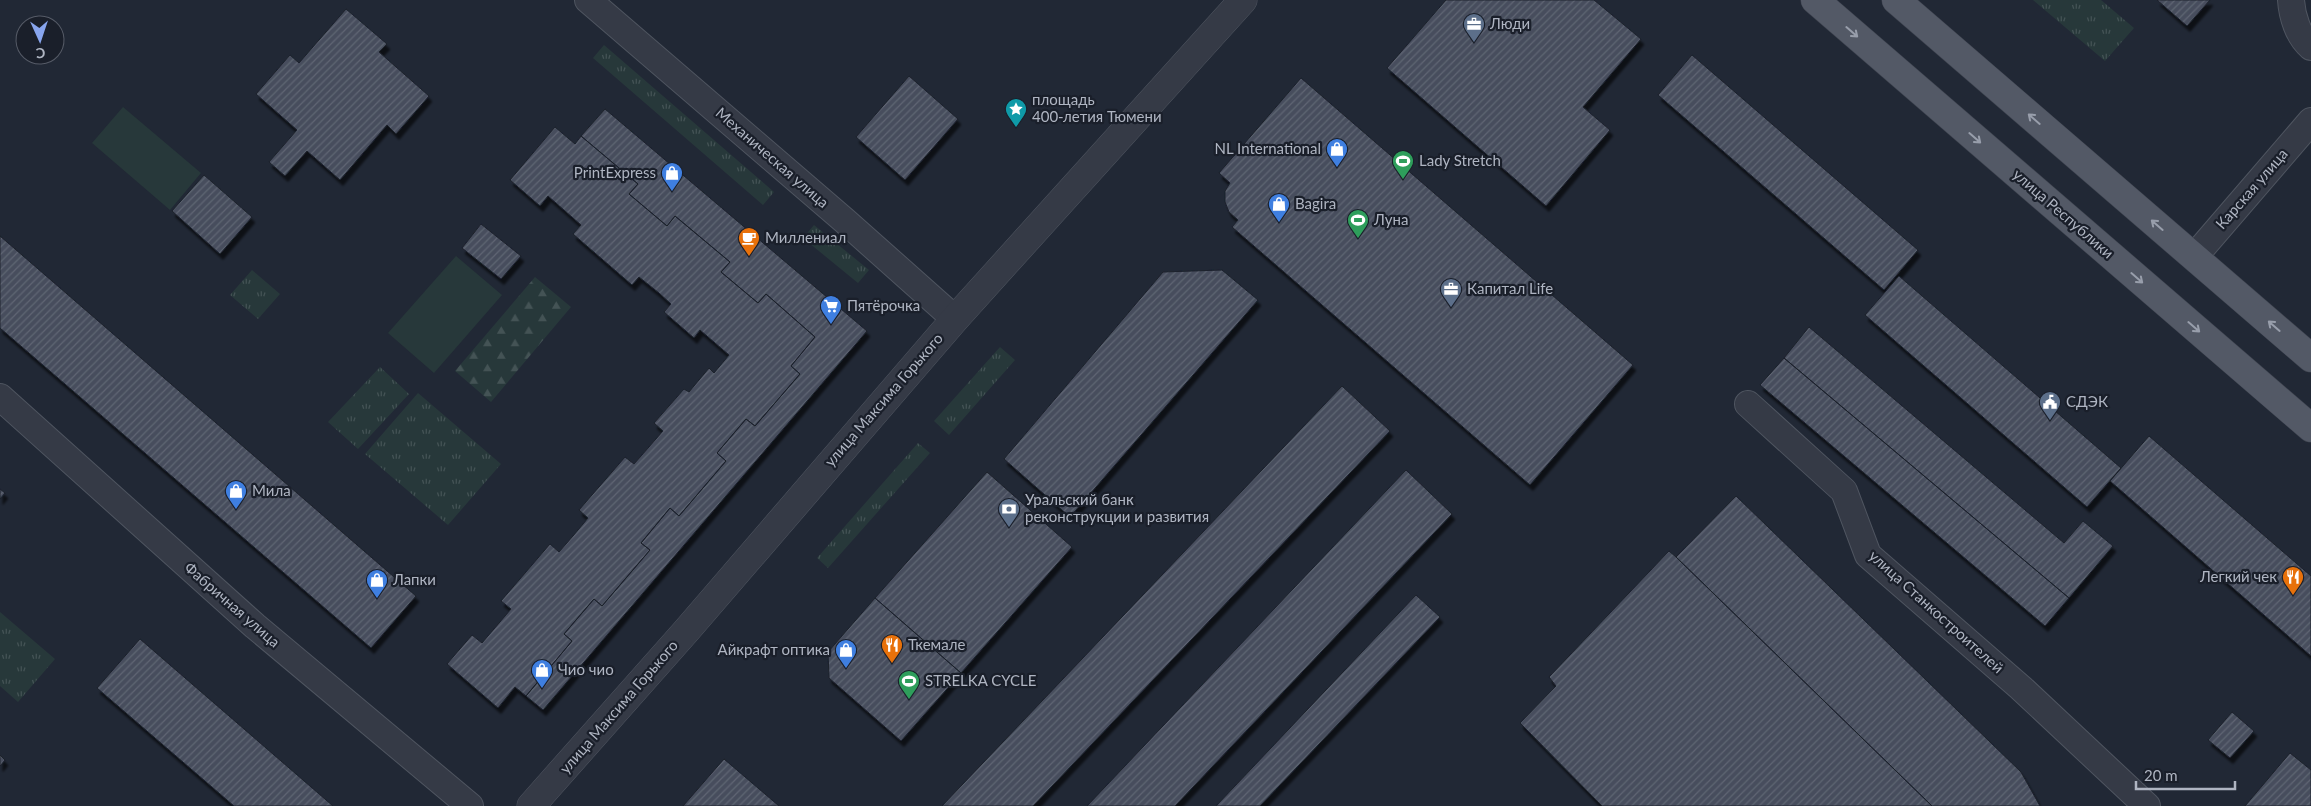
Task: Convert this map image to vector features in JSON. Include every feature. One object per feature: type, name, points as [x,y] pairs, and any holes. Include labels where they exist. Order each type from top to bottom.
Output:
[{"type":"main road","name":"улица Республики","points":[[1815,0],[2311,428]]},
{"type":"main road","points":[[1896,0],[2311,358]]},
{"type":"street","name":"Механическая улица","points":[[588,0],[846,221],[955,319]]},
{"type":"street","name":"улица Максима Горького","points":[[532,806],[693,623],[955,319],[1243,0]]},
{"type":"street","points":[[2291,0],[2292,14],[2305,42],[2311,47]]},
{"type":"street","name":"Карская улица","points":[[2194,257],[2311,121]]},
{"type":"street","name":"Фабричная улица","points":[[0,397],[255,626],[470,806]]},
{"type":"street","name":"улица Станкостроителей","points":[[1748,404],[1844,491],[1868,555],[2021,688],[2147,806]]},
{"type":"green space","points":[[2033,0],[2101,0],[2134,28],[2105,61]]},
{"type":"green space","points":[[604,45],[774,192],[763,205],[593,58]]},
{"type":"green space","points":[[123,107],[201,173],[170,210],[92,143]]},
{"type":"green space","points":[[814,225],[869,270],[858,283],[803,238]]},
{"type":"green space","points":[[456,256],[502,295],[434,373],[388,333]]},
{"type":"green space","points":[[252,270],[280,294],[258,319],[230,295]]},
{"type":"green space","points":[[535,277],[571,307],[491,402],[455,371]]},
{"type":"green space","points":[[1000,347],[1015,360],[949,435],[934,421]]},
{"type":"green space","points":[[380,367],[409,394],[358,449],[328,422]]},
{"type":"green space","points":[[418,393],[501,464],[448,525],[365,454]]},
{"type":"green space","points":[[918,443],[930,453],[828,568],[817,558]]},
{"type":"green space","points":[[0,612],[55,659],[18,702],[0,686]]},
{"type":"building","points":[[1446,0],[1594,0],[1641,39],[1583,107],[1610,130],[1546,206],[1387,68]]},
{"type":"building","points":[[2157,0],[2210,0],[2187,26]]},
{"type":"building","points":[[346,9],[387,44],[379,52],[429,96],[396,134],[387,125],[340,180],[307,151],[285,176],[269,162],[297,130],[256,94],[290,55],[299,63]]},
{"type":"building","points":[[1692,55],[1918,250],[1884,290],[1658,95]]},
{"type":"building","points":[[909,76],[958,119],[905,180],[856,137]]},
{"type":"building","points":[[1301,78],[1633,365],[1530,485],[1232,227],[1238,220],[1229,212],[1225,202],[1225,191],[1230,183],[1219,173]]},
{"type":"building","points":[[605,109],[867,331],[543,710],[526,696],[572,641],[564,634],[594,599],[602,606],[650,550],[641,543],[670,508],[679,516],[726,461],[717,453],[746,419],[755,426],[800,374],[791,366],[815,337],[766,294],[758,303],[721,272],[730,262],[675,216],[667,226],[629,194],[638,184],[581,136]]},
{"type":"building","points":[[555,127],[575,144],[581,136],[638,184],[629,194],[667,226],[675,216],[730,262],[721,272],[758,303],[766,294],[815,337],[791,366],[800,374],[755,426],[746,419],[717,453],[726,461],[679,516],[670,508],[641,543],[650,550],[602,606],[594,599],[564,634],[572,641],[526,696],[515,687],[498,708],[447,664],[472,635],[482,643],[511,609],[501,601],[550,544],[559,552],[588,518],[579,510],[625,457],[634,464],[663,431],[654,423],[684,389],[689,392],[709,368],[714,373],[729,355],[700,330],[694,338],[664,312],[671,304],[659,293],[639,277],[632,285],[573,234],[581,225],[548,196],[540,206],[510,180]]},
{"type":"building","points":[[204,175],[252,217],[220,254],[172,211]]},
{"type":"building","points":[[481,224],[521,256],[501,279],[462,248]]},
{"type":"building","points":[[0,236],[416,596],[371,648],[0,328]]},
{"type":"building","points":[[1222,270],[1258,300],[1070,517],[1004,459],[1163,272]]},
{"type":"building","points":[[1899,276],[2121,468],[2087,507],[1865,315]]},
{"type":"building","points":[[1809,327],[2064,543],[2083,521],[2113,546],[2069,598],[1784,358]]},
{"type":"building","points":[[1784,358],[2069,598],[2045,626],[1760,385]]},
{"type":"building","points":[[1342,386],[1390,431],[1033,806],[942,806]]},
{"type":"building","points":[[2149,436],[2311,576],[2311,656],[2110,481]]},
{"type":"building","points":[[1406,470],[1452,514],[1175,806],[1087,806]]},
{"type":"building","points":[[987,472],[1072,547],[961,673],[875,598]]},
{"type":"building","points":[[0,489],[5,493],[0,499]]},
{"type":"building","points":[[1736,496],[2021,772],[2040,806],[1932,806],[1676,557]]},
{"type":"building","points":[[1669,551],[1932,806],[1602,806],[1520,723],[1556,686],[1549,677]]},
{"type":"building","points":[[1416,595],[1440,617],[1260,806],[1216,806]]},
{"type":"building","points":[[875,598],[961,673],[901,741],[829,678],[828,652]]},
{"type":"building","points":[[140,639],[333,806],[234,806],[97,688]]},
{"type":"building","points":[[2232,712],[2254,731],[2230,758],[2208,740]]},
{"type":"building","points":[[2290,753],[2311,770],[2311,806],[2245,806]]},
{"type":"building","points":[[0,755],[5,760],[0,766]]},
{"type":"building","points":[[724,759],[779,806],[683,806]]},
{"type":"place","name":"Люди","points":[[1474,43]]},
{"type":"place","name":"площадь 400-летия Тюмени","points":[[1016,128]]},
{"type":"place","name":"NL International","points":[[1337,168]]},
{"type":"place","name":"Lady Stretch","points":[[1403,180]]},
{"type":"place","name":"PrintExpress","points":[[672,192]]},
{"type":"place","name":"Bagira","points":[[1279,223]]},
{"type":"place","name":"Луна","points":[[1358,239]]},
{"type":"place","name":"Миллениал","points":[[749,257]]},
{"type":"place","name":"Капитал Life","points":[[1451,308]]},
{"type":"place","name":"Пятёрочка","points":[[831,325]]},
{"type":"place","name":"СДЭК","points":[[2050,421]]},
{"type":"place","name":"Мила","points":[[236,510]]},
{"type":"place","name":"Уральский банк реконструкции и развития","points":[[1009,528]]},
{"type":"place","name":"Легкий чек","points":[[2293,596]]},
{"type":"place","name":"Лапки","points":[[377,599]]},
{"type":"place","name":"Ткемале","points":[[892,664]]},
{"type":"place","name":"Айкрафт оптика","points":[[846,669]]},
{"type":"place","name":"Чио чио","points":[[542,689]]},
{"type":"place","name":"STRELKA CYCLE","points":[[909,700]]}]
